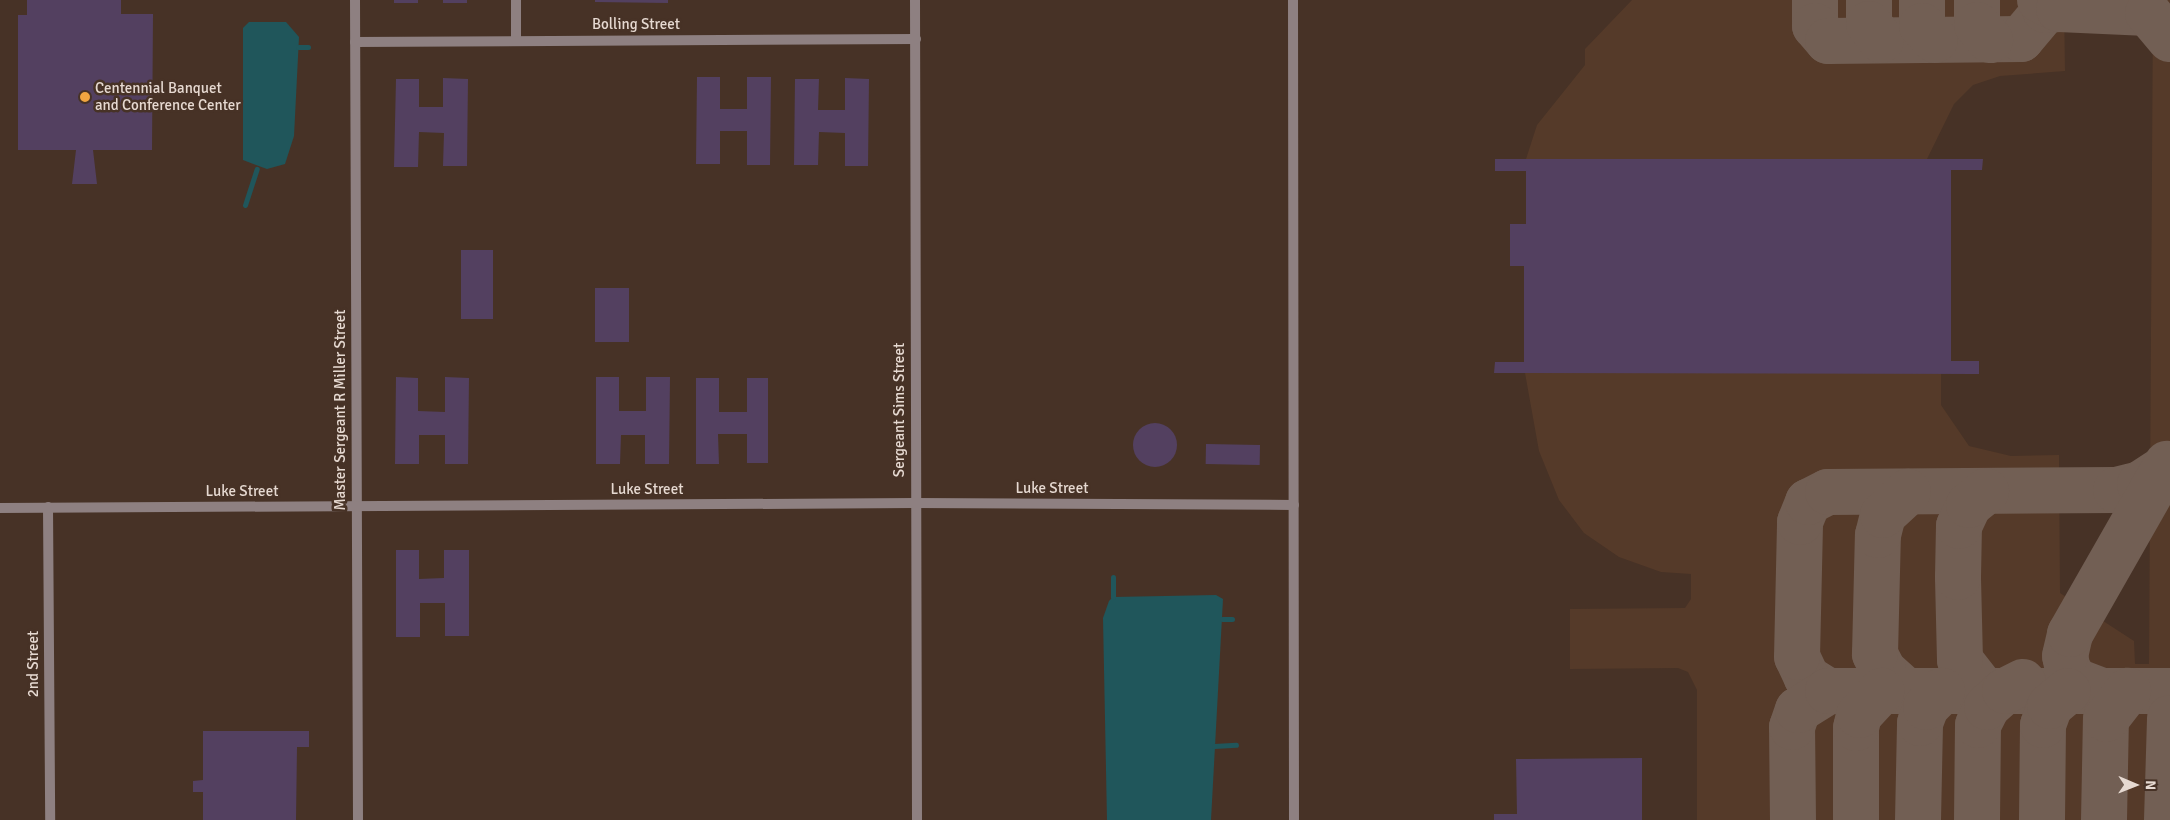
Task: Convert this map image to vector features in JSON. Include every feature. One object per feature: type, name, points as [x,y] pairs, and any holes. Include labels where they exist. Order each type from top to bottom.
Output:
[{"type":"street","name":"Master Sergeant R Miller Street","points":[[355,0],[358,820]]},
{"type":"street","points":[[516,0],[516,41]]},
{"type":"street","name":"Sergeant Sims Street","points":[[916,0],[915,503],[917,820]]},
{"type":"street","points":[[1294,0],[1294,820]]},
{"type":"street","name":"Bolling Street","points":[[355,42],[916,39]]},
{"type":"street","name":"Luke Street","points":[[0,508],[915,503],[1294,505]]},
{"type":"street","name":"2nd Street","points":[[48,507],[50,820]]},
{"type":"shaded area","points":[[1632,0],[2064,0],[2065,71],[2000,76],[1973,85],[1954,104],[1927,159],[1526,159],[1537,125],[1585,65],[1585,49]]},
{"type":"shaded area","points":[[2153,0],[2170,0],[2170,820],[1697,820],[1697,690],[1688,672],[1678,668],[1570,669],[1570,609],[1685,608],[1691,599],[1691,574],[1661,572],[1619,557],[1584,533],[1559,500],[1539,451],[1525,373],[1941,373],[1941,405],[1969,446],[2011,456],[2059,455],[2060,593],[2134,641],[2135,664],[2149,664]]},
{"type":"water","points":[[249,22],[286,22],[299,37],[294,136],[285,164],[267,169],[243,160],[243,28]]},
{"type":"water","points":[[1216,595],[1223,599],[1211,820],[1107,820],[1103,618],[1109,601],[1113,597]]},
{"type":"building","name":"Centennial Banquet and Conference Center","points":[[27,0],[121,0],[121,14],[153,14],[152,150],[93,150],[97,184],[72,184],[76,150],[18,150],[18,15],[27,15]]},
{"type":"building","points":[[394,0],[418,0],[418,3],[394,3]]},
{"type":"building","points":[[443,0],[467,0],[467,3],[443,3]]},
{"type":"building","points":[[595,0],[668,0],[668,3],[595,2]]},
{"type":"building","points":[[697,77],[720,77],[720,109],[747,109],[747,77],[771,77],[770,165],[747,165],[747,131],[720,131],[720,164],[696,164]]},
{"type":"building","points":[[443,78],[468,79],[467,166],[443,166],[444,133],[419,132],[418,167],[394,167],[396,79],[419,79],[419,107],[443,107]]},
{"type":"building","points":[[845,78],[869,79],[868,166],[845,166],[845,133],[819,132],[818,165],[794,165],[795,79],[819,79],[818,110],[845,110]]},
{"type":"building","points":[[1495,159],[1983,159],[1982,170],[1951,170],[1951,361],[1979,361],[1979,374],[1494,373],[1495,362],[1524,362],[1524,266],[1510,266],[1510,224],[1526,224],[1526,171],[1495,171]]},
{"type":"building","points":[[461,250],[493,250],[493,319],[461,319]]},
{"type":"building","points":[[595,288],[629,288],[629,342],[595,342]]},
{"type":"building","points":[[396,377],[418,378],[418,411],[445,412],[445,377],[469,378],[468,464],[445,464],[445,435],[419,435],[419,464],[395,464]]},
{"type":"building","points":[[596,377],[619,377],[619,411],[646,411],[646,377],[670,377],[669,464],[645,464],[645,435],[621,435],[620,464],[596,464]]},
{"type":"building","points":[[696,378],[719,378],[719,412],[747,412],[747,378],[768,378],[768,463],[747,463],[747,434],[718,434],[719,464],[696,464]]},
{"type":"building","points":[[1159,423],[1171,429],[1176,436],[1176,454],[1171,461],[1164,466],[1151,467],[1143,464],[1136,457],[1133,441],[1136,433],[1143,426]]},
{"type":"building","points":[[1206,444],[1260,445],[1260,465],[1206,464]]},
{"type":"building","points":[[396,550],[419,550],[419,579],[444,578],[444,550],[469,550],[469,636],[445,636],[445,603],[420,603],[420,637],[396,637]]},
{"type":"building","points":[[203,731],[309,731],[309,747],[297,747],[296,820],[203,820],[203,792],[193,792],[193,781],[203,780]]},
{"type":"building","points":[[1642,758],[1642,820],[1494,820],[1494,814],[1517,814],[1516,759]]},
{"type":"waterway","points":[[298,47],[308,47]]},
{"type":"waterway","points":[[245,205],[257,169]]},
{"type":"waterway","points":[[1113,577],[1113,597]]},
{"type":"waterway","points":[[1222,619],[1232,619]]},
{"type":"waterway","points":[[1214,746],[1236,745]]},
{"type":"taxiway","points":[[1815,0],[1815,26],[1828,41],[2021,39],[2045,10],[2059,9]]},
{"type":"taxiway","points":[[1869,0],[1869,24],[1881,40]]},
{"type":"taxiway","points":[[1922,0],[1922,26],[1935,40]]},
{"type":"taxiway","points":[[1977,0],[1977,25],[1990,40]]},
{"type":"taxiway","points":[[2040,0],[2059,9],[2148,13],[2170,39]]},
{"type":"taxiway","points":[[2102,691],[2076,681],[2068,670],[2065,656],[2070,634],[2167,464]]},
{"type":"taxiway","points":[[1828,691],[1807,678],[1797,657],[1800,522],[1808,502],[1828,492],[2116,490],[2140,484],[2163,469]]},
{"type":"taxiway","points":[[1984,691],[1960,660],[1958,577],[1959,526],[1969,505],[1986,491]]},
{"type":"taxiway","points":[[1906,691],[1883,670],[1875,654],[1878,535],[1883,515],[1908,492]]},
{"type":"taxiway","points":[[1977,820],[1978,725],[1987,707],[2005,691],[2023,682]]},
{"type":"taxiway","points":[[1793,820],[1792,727],[1798,710],[1828,691],[2170,691]]},
{"type":"taxiway","points":[[1856,820],[1856,728],[1859,715],[1881,691]]},
{"type":"taxiway","points":[[1918,820],[1920,723],[1926,707],[1942,691]]},
{"type":"taxiway","points":[[2042,820],[2043,725],[2050,706],[2068,691]]},
{"type":"taxiway","points":[[2104,820],[2106,719],[2128,691]]},
{"type":"taxiway","points":[[2167,820],[2170,718]]},
{"type":"place","name":"Centennial Banquet and Conference Center","points":[[85,97]]}]
